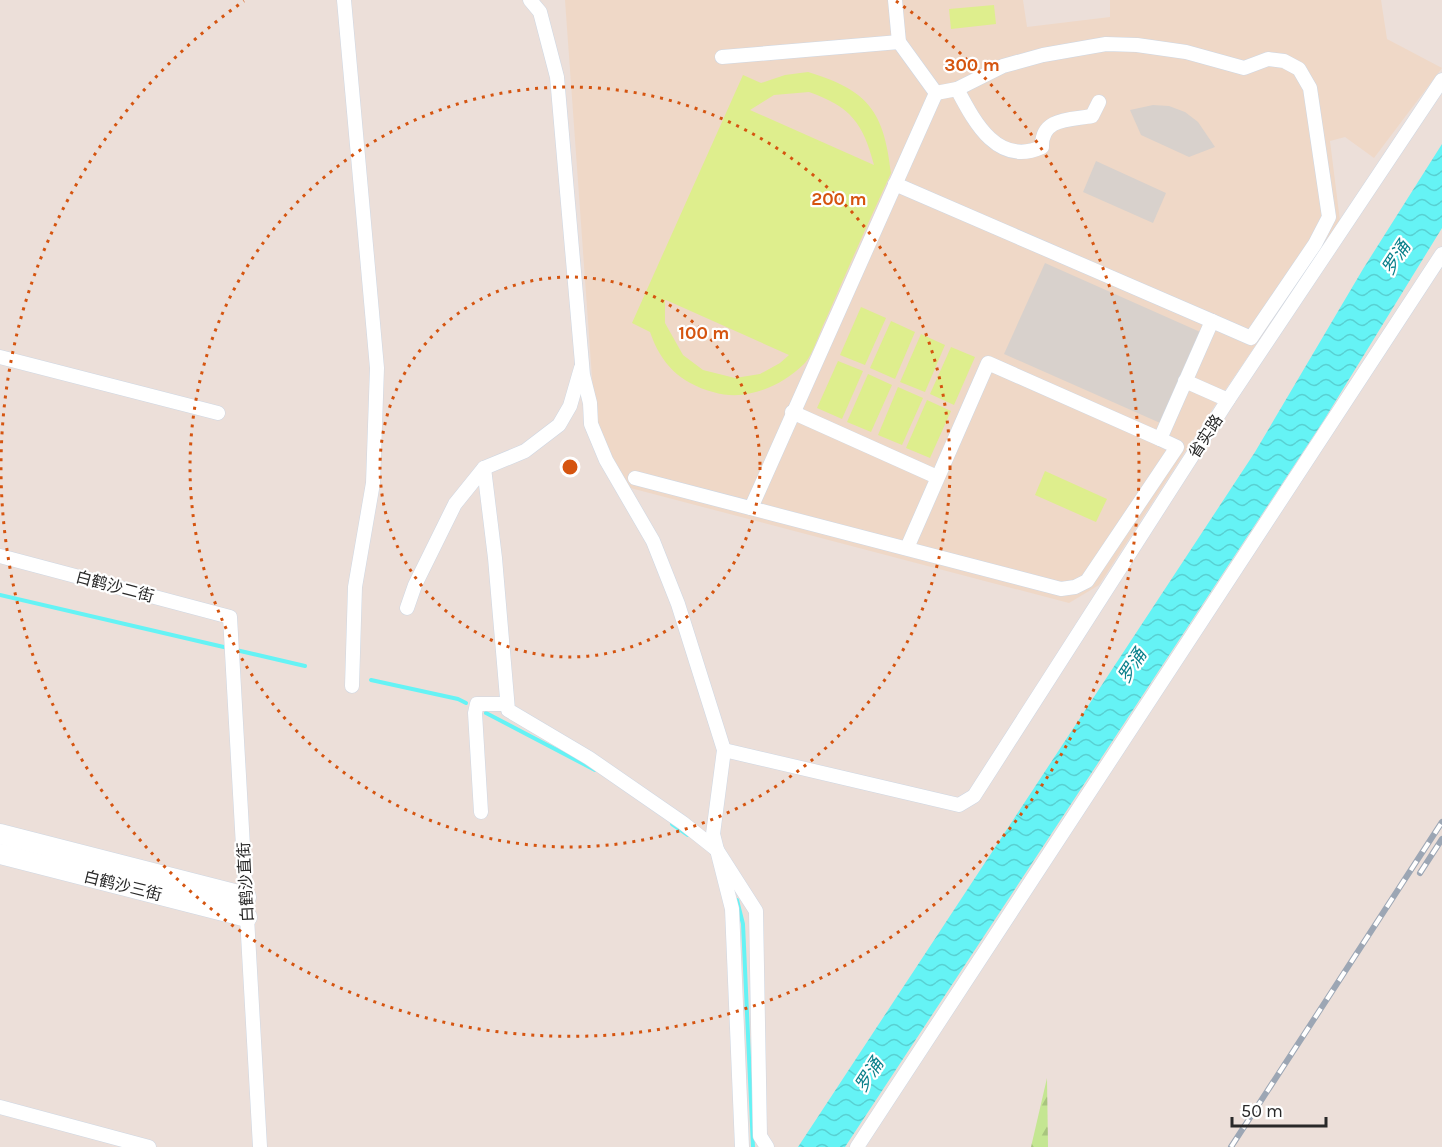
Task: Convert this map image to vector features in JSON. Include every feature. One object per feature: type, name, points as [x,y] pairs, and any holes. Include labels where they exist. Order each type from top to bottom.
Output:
[{"type":"street","points":[[345,0],[377,368],[373,483],[355,587],[352,686]]},
{"type":"street","points":[[530,0],[540,12],[557,77],[583,375],[590,403],[591,424],[606,460],[652,542],[674,594],[724,750],[713,834],[732,909],[742,1147]]},
{"type":"street","points":[[895,0],[899,42],[936,93]]},
{"type":"street","points":[[722,57],[899,42]]},
{"type":"street","points":[[896,184],[1251,338],[1315,244],[1329,217],[1310,88],[1299,69],[1284,61],[1268,58],[1244,68],[1186,52],[1137,45],[1106,44],[1042,55],[1003,66],[957,89],[936,93]]},
{"type":"street","name":"省实路","points":[[724,750],[959,805],[974,796],[1228,400],[1442,80]]},
{"type":"street","points":[[957,89],[973,120],[983,133],[995,143],[1016,152],[1033,151],[1042,147],[1042,139],[1047,130],[1057,122],[1092,116],[1099,102]]},
{"type":"street","points":[[751,508],[936,93]]},
{"type":"street","points":[[857,1147],[1442,254]]},
{"type":"street","points":[[1160,439],[1212,321]]},
{"type":"street","points":[[0,357],[218,413]]},
{"type":"street","points":[[407,608],[415,585],[455,504],[484,468],[525,451],[559,424],[570,406],[582,363]]},
{"type":"street","points":[[635,478],[1061,589],[1075,587],[1087,581],[1177,447],[988,363],[907,548]]},
{"type":"street","points":[[1185,381],[1228,400]]},
{"type":"street","points":[[792,412],[937,477]]},
{"type":"street","points":[[484,468],[495,558],[508,710],[589,758],[683,823],[717,850],[756,911],[760,1136],[767,1147]]},
{"type":"street","name":"白鹤沙二街","points":[[0,555],[230,617]]},
{"type":"street","name":"白鹤沙直街","points":[[230,617],[260,1147]]},
{"type":"street","points":[[481,812],[475,713],[477,704],[507,704]]},
{"type":"street","name":"白鹤沙三街","points":[[0,834],[246,897]]},
{"type":"street","name":"白鹤沙三街","points":[[0,854],[247,917]]},
{"type":"street","points":[[0,1107],[149,1147]]},
{"type":"shaded area","points":[[565,0],[1023,0],[1027,27],[1110,17],[1110,0],[1381,0],[1387,39],[1442,68],[1374,158],[1345,137],[1330,141],[1340,221],[1221,396],[1099,585],[1069,603],[619,485],[595,419]]},
{"type":"shaded area","points":[[1153,105],[1169,106],[1185,112],[1198,122],[1215,147],[1189,157],[1141,135],[1130,110]]},
{"type":"shaded area","points":[[1096,161],[1166,193],[1153,223],[1083,192]]},
{"type":"shaded area","points":[[1045,263],[1207,335],[1167,426],[1004,354]]},
{"type":"green space","points":[[994,5],[996,24],[951,29],[949,9]]},
{"type":"green space","points":[[808,72],[829,79],[859,96],[869,106],[884,134],[891,173],[807,360],[795,372],[773,386],[750,394],[725,395],[701,388],[673,371],[660,354],[650,332],[632,323],[743,75],[761,83],[785,75]],"holes":[[[809,92],[835,104],[853,118],[865,138],[874,165],[750,110],[774,95]],[[666,300],[789,355],[760,374],[735,378],[703,370],[683,355],[665,323]]]},
{"type":"green space","points":[[861,307],[886,318],[865,365],[840,355]]},
{"type":"green space","points":[[891,321],[915,332],[895,379],[870,368]]},
{"type":"green space","points":[[921,334],[945,345],[925,392],[900,382]]},
{"type":"green space","points":[[951,347],[975,357],[954,405],[930,394]]},
{"type":"green space","points":[[838,361],[863,371],[842,419],[817,408]]},
{"type":"green space","points":[[868,374],[892,385],[871,432],[847,422]]},
{"type":"green space","points":[[898,387],[923,398],[902,445],[878,435]]},
{"type":"green space","points":[[927,400],[951,411],[930,458],[906,448]]},
{"type":"green space","points":[[1045,471],[1107,499],[1096,522],[1035,495]]},
{"type":"green space","points":[[1047,1078],[1048,1147],[1031,1147]]},
{"type":"water","name":"罗涌","points":[[1442,144],[1442,228],[1324,420],[845,1147],[798,1147],[1255,452],[1363,269]]},
{"type":"waterway","points":[[0,595],[228,648]]},
{"type":"waterway","points":[[236,650],[305,666]]},
{"type":"waterway","points":[[371,680],[458,699],[466,703]]},
{"type":"waterway","points":[[486,713],[595,770]]},
{"type":"waterway","points":[[672,824],[688,835]]},
{"type":"waterway","points":[[737,900],[743,924],[753,1147]]},
{"type":"railway","points":[[1231,1147],[1442,822]]},
{"type":"railway","points":[[1420,873],[1442,839]]}]
